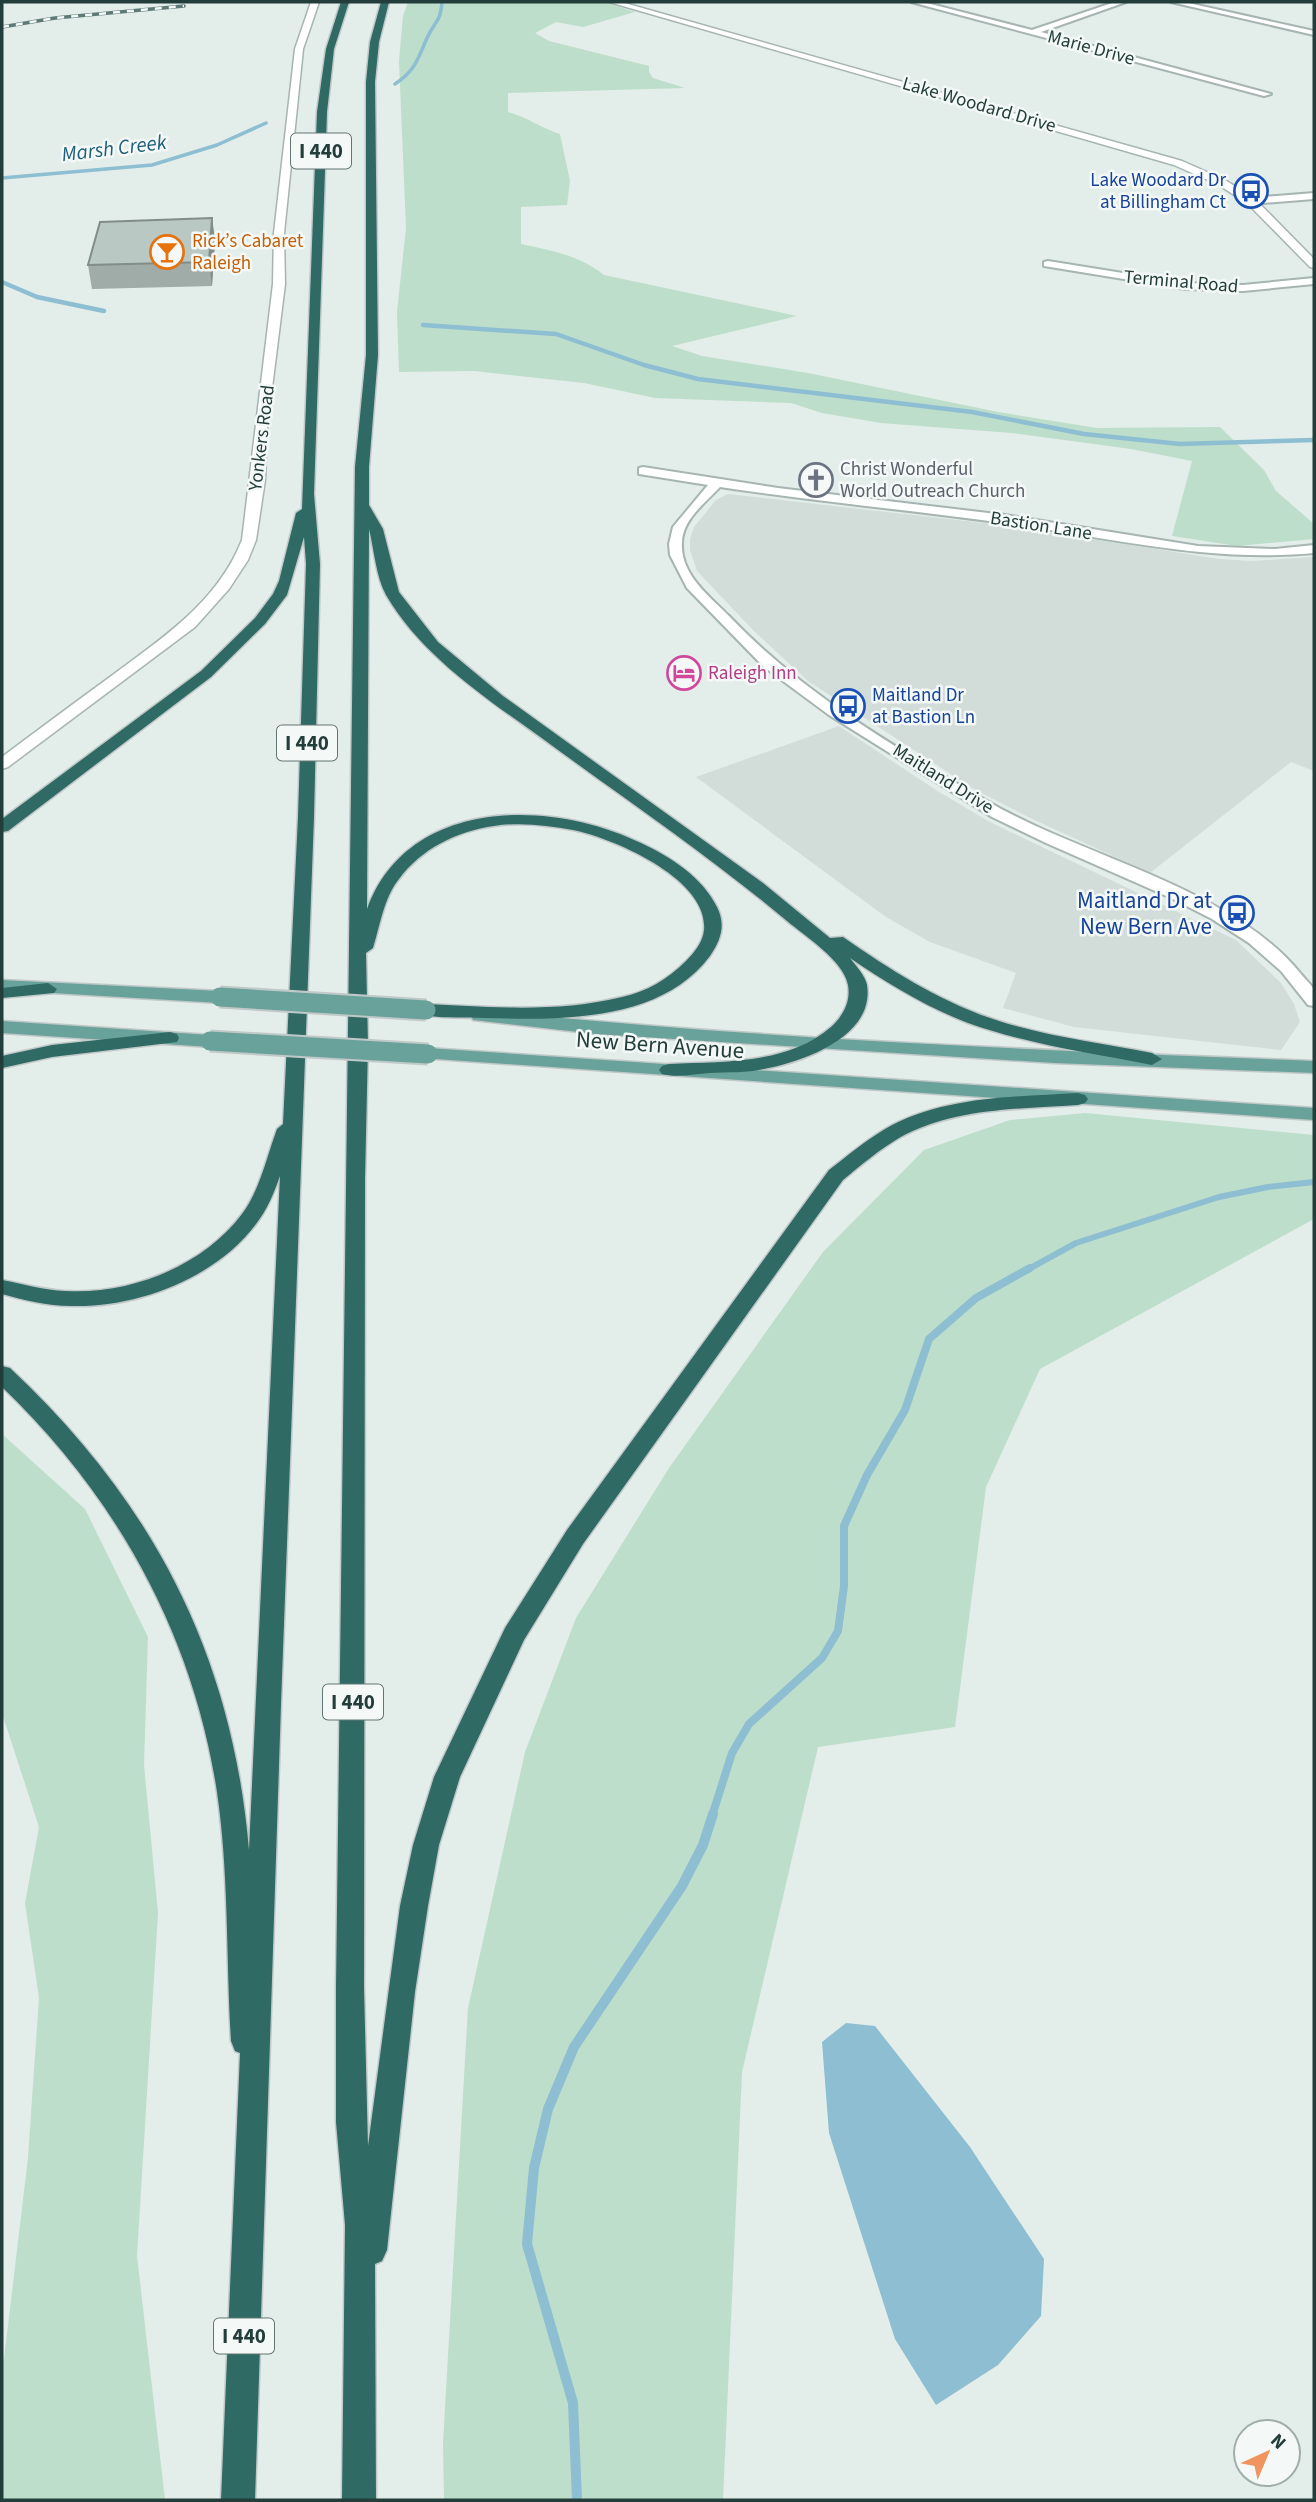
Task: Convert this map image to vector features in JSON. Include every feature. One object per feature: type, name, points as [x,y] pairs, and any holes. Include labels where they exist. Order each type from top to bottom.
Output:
[{"type":"highway","name":"I 440","points":[[238,2500],[313,564],[307,494],[322,112],[330,49],[345,2]]},
{"type":"highway","name":"I 440","points":[[359,2500],[360,2225],[351,2122],[350,2027],[355,1179],[359,1045],[357,970],[362,699],[362,501],[370,351],[369,83],[375,34],[385,2]]},
{"type":"highway","points":[[2,827],[206,674],[260,621],[286,581],[307,494]]},
{"type":"highway","points":[[362,501],[376,529],[392,593],[433,645],[525,719],[757,887],[892,979],[950,1008],[991,1024],[1032,1035],[1152,1059]]},
{"type":"highway","points":[[357,970],[380,898],[391,876],[402,863],[438,838],[494,822],[554,820],[590,828],[631,843],[654,856],[692,885],[705,900],[711,915],[713,928],[710,941],[696,961],[665,986],[624,1003],[561,1012],[426,1010]]},
{"type":"highway","points":[[669,1070],[762,1064],[782,1060],[825,1042],[853,1013],[858,988],[855,977],[837,953],[757,887]]},
{"type":"highway","points":[[2,993],[48,989]]},
{"type":"highway","points":[[2,1062],[51,1051],[170,1038]]},
{"type":"highway","points":[[358,2360],[401,1992],[426,1845],[447,1777],[514,1635],[575,1537],[836,1175],[882,1137],[938,1113],[1003,1104],[1078,1099]]},
{"type":"highway","points":[[2,1287],[75,1299],[146,1286],[177,1276],[236,1234],[251,1217],[293,1115]]},
{"type":"highway","points":[[2,1374],[45,1415],[95,1474],[144,1545],[187,1635],[213,1713],[230,1792],[251,2173]]},
{"type":"main road","name":"New Bern Avenue","points":[[2,985],[426,1010],[596,1028],[1054,1057],[1314,1067]]},
{"type":"main road","name":"New Bern Avenue","points":[[2,1027],[1314,1114]]},
{"type":"street","name":"Yonkers Road","points":[[2,764],[190,624],[224,586],[241,560],[249,540],[279,284],[279,233],[299,49],[316,2]]},
{"type":"street","name":"Lake Woodard Drive","points":[[613,2],[1164,158],[1209,176],[1251,201],[1314,265]]},
{"type":"street","name":"Marie Drive","points":[[915,2],[1267,94]]},
{"type":"street","points":[[1034,32],[1122,2]]},
{"type":"street","points":[[1175,2],[1314,33]]},
{"type":"street","points":[[1251,201],[1314,195]]},
{"type":"street","name":"Terminal Road","points":[[1048,264],[1153,282],[1216,288],[1253,288],[1314,281]]},
{"type":"street","name":"Bastion Lane","points":[[643,471],[716,484],[1003,519],[1202,552],[1267,554],[1314,549]]},
{"type":"street","name":"Maitland Drive","points":[[716,484],[682,522],[677,532],[675,543],[679,564],[698,593],[775,670],[977,802],[1054,841],[1208,911],[1245,932],[1273,952],[1314,1001]]},
{"type":"shaded area","points":[[728,494],[1010,526],[1219,559],[1251,561],[1314,557],[1314,771],[1291,762],[1150,873],[1028,817],[972,788],[808,681],[754,631],[697,571],[690,550],[694,527],[716,500]]},
{"type":"shaded area","points":[[839,726],[988,821],[1236,940],[1281,983],[1294,1004],[1300,1022],[1281,1050],[1074,1027],[1003,1008],[1016,973],[930,942],[886,917],[696,777]]},
{"type":"green space","points":[[408,2],[604,2],[635,12],[583,27],[556,22],[535,33],[549,41],[649,66],[653,78],[685,88],[508,93],[508,112],[560,134],[570,181],[567,205],[521,207],[521,244],[575,258],[604,275],[797,316],[672,346],[702,356],[808,373],[998,412],[1097,428],[1220,427],[1264,470],[1276,491],[1314,524],[1314,539],[1237,546],[1172,536],[1192,461],[1131,449],[1012,433],[881,423],[822,413],[791,403],[655,398],[584,383],[474,371],[399,372],[397,312],[406,228],[399,61],[403,16]]},
{"type":"green space","points":[[1085,1113],[1314,1135],[1314,1219],[1040,1369],[986,1487],[955,1727],[818,1747],[742,2072],[723,2500],[444,2500],[443,2443],[468,2008],[525,1752],[576,1618],[669,1468],[823,1252],[924,1150],[1010,1120]]},
{"type":"green space","points":[[2,1434],[85,1509],[148,1637],[144,1765],[158,1913],[137,2256],[165,2500],[2,2500],[2,2362],[28,2158],[39,1998],[25,1903],[39,1827],[2,1713]]},
{"type":"water","points":[[846,2023],[875,2026],[970,2147],[1044,2259],[1041,2316],[998,2365],[936,2405],[895,2339],[829,2133],[822,2042]]},
{"type":"building","points":[[212,218],[209,262],[88,265],[100,222]]},
{"type":"waterway","name":"Marsh Creek","points":[[395,84],[415,64],[438,18],[442,2]]},
{"type":"waterway","name":"Marsh Creek","points":[[2,178],[152,165],[217,145],[266,123]]},
{"type":"waterway","points":[[2,282],[37,297],[104,311]]},
{"type":"waterway","points":[[423,325],[556,334],[644,365],[698,379],[972,412],[1084,434],[1180,444],[1314,440]]},
{"type":"waterway","points":[[1027,1270],[1076,1243],[1219,1197],[1268,1187],[1314,1182]]},
{"type":"waterway","points":[[712,1816],[732,1753],[749,1724],[822,1658],[838,1631],[844,1586],[844,1526],[867,1475],[905,1410],[929,1339],[976,1298],[1030,1268]]},
{"type":"waterway","points":[[577,2500],[573,2403],[527,2244],[534,2168],[548,2109],[574,2047],[682,1886],[703,1845],[713,1814]]},
{"type":"railway","points":[[2,27],[55,18],[184,6]]},
{"type":"place","name":"Lake Woodard Dr at Billingham Ct","points":[[1251,191]]},
{"type":"place","name":"Rick’s Cabaret Raleigh","points":[[167,252]]},
{"type":"place","name":"Christ Wonderful World Outreach Church","points":[[816,480]]},
{"type":"place","name":"Raleigh Inn","points":[[684,673]]},
{"type":"place","name":"Maitland Dr at Bastion Ln","points":[[848,706]]},
{"type":"place","name":"Maitland Dr at New Bern Ave","points":[[1237,913]]}]
